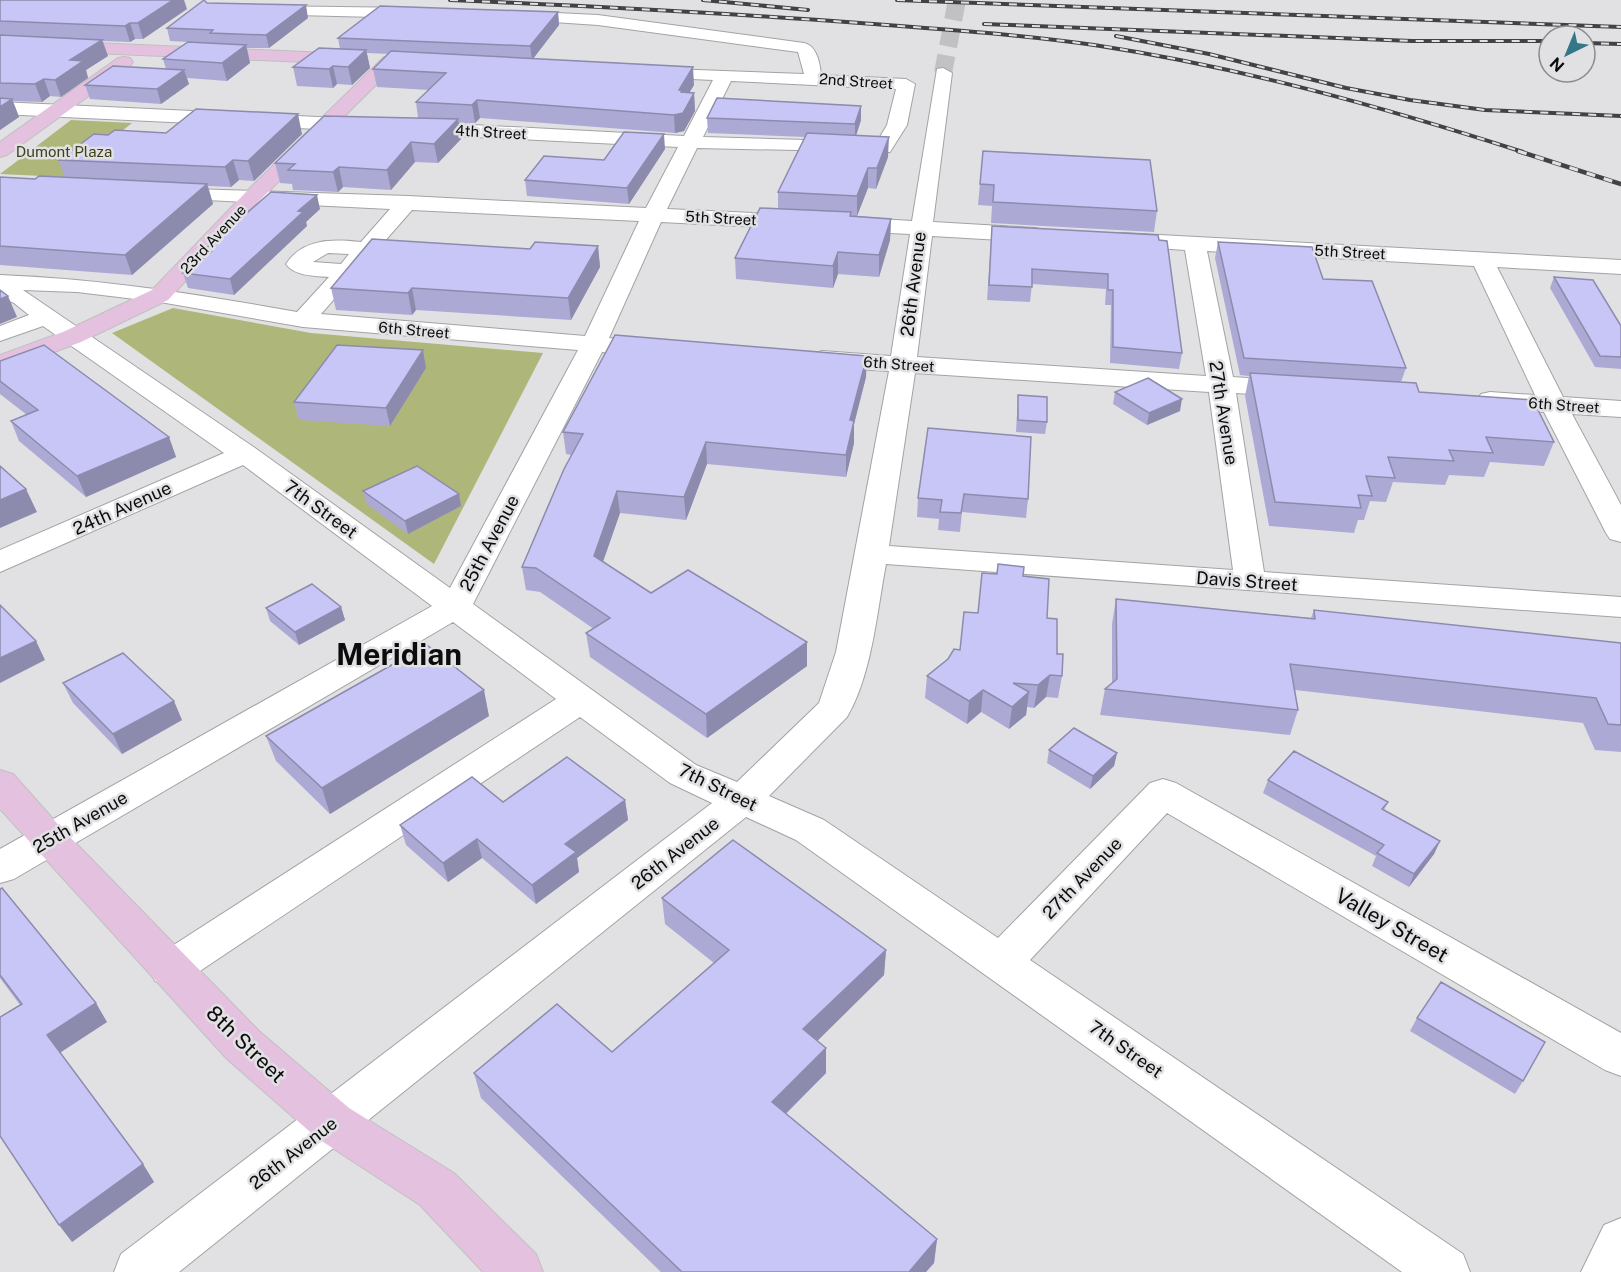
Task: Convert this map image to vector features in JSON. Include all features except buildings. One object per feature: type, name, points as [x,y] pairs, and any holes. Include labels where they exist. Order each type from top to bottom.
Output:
[{"type":"main road","points":[[0,151],[160,37]]},
{"type":"main road","points":[[0,44],[390,61]]},
{"type":"main road","name":"23rd Avenue","points":[[0,364],[59,327],[160,295],[254,195],[390,61]]},
{"type":"main road","name":"8th Street","points":[[0,784],[49,840],[243,1045],[333,1123],[437,1189],[518,1272]]},
{"type":"street","points":[[241,11],[432,13]]},
{"type":"street","points":[[503,16],[598,20],[804,48],[808,50],[813,78]]},
{"type":"street","points":[[390,61],[414,62]]},
{"type":"street","name":"2nd Street","points":[[629,71],[906,84],[897,125]]},
{"type":"street","name":"26th Avenue","points":[[139,1272],[333,1123],[742,800],[835,708],[853,652],[873,555],[903,364],[943,73]]},
{"type":"street","name":"25th Avenue","points":[[0,868],[456,606],[593,345],[653,215],[725,75]]},
{"type":"street","points":[[0,108],[374,126]]},
{"type":"street","points":[[897,125],[934,128]]},
{"type":"street","name":"4th Street","points":[[398,127],[690,142],[883,148],[897,125]]},
{"type":"street","name":"5th Street","points":[[152,191],[1052,236]]},
{"type":"street","points":[[303,320],[408,202]]},
{"type":"street","name":"5th Street","points":[[1100,239],[1621,267]]},
{"type":"street","name":"27th Avenue","points":[[1195,245],[1221,384],[1250,581]]},
{"type":"street","points":[[347,270],[312,269],[297,264],[312,249],[333,246],[366,249]]},
{"type":"street","points":[[1482,259],[1553,404],[1621,533]]},
{"type":"street","name":"6th Street","points":[[0,282],[77,285],[160,295],[303,320],[676,350]]},
{"type":"street","name":"7th Street","points":[[0,289],[22,298],[59,327],[245,454],[683,774],[810,830],[1445,1272]]},
{"type":"street","points":[[0,334],[59,327]]},
{"type":"street","name":"6th Street","points":[[796,357],[1316,390]]},
{"type":"street","name":"6th Street","points":[[1470,399],[1621,409]]},
{"type":"street","name":"24th Avenue","points":[[0,562],[245,454]]},
{"type":"street","name":"Davis Street","points":[[873,555],[1621,607]]},
{"type":"street","points":[[171,969],[582,699]]},
{"type":"street","name":"27th Avenue","points":[[1002,962],[1163,793]]},
{"type":"street","name":"Valley Street","points":[[1163,793],[1621,1056]]},
{"type":"street","points":[[1606,1272],[1621,1242]]},
{"type":"green space","name":"Dumont Plaza","points":[[71,120],[132,123],[64,177],[0,174]]},
{"type":"green space","points":[[173,308],[311,333],[543,353],[434,564],[112,333]]},
{"type":"tunnel","points":[[943,73],[957,0]]},
{"type":"railway","points":[[450,0],[809,19],[977,32],[1094,45],[1203,65],[1311,90],[1417,119],[1523,152]]},
{"type":"railway","points":[[703,0],[808,10]]},
{"type":"railway","points":[[897,0],[1621,27]]},
{"type":"railway","points":[[984,24],[1412,41],[1537,41]]},
{"type":"railway","points":[[1116,36],[1209,54],[1346,88],[1410,100],[1485,110],[1621,116]]},
{"type":"railway","points":[[1597,43],[1621,44]]},
{"type":"railway","points":[[1518,151],[1621,184]]},
{"type":"district","name":"Meridian","points":[[399,654]]}]
